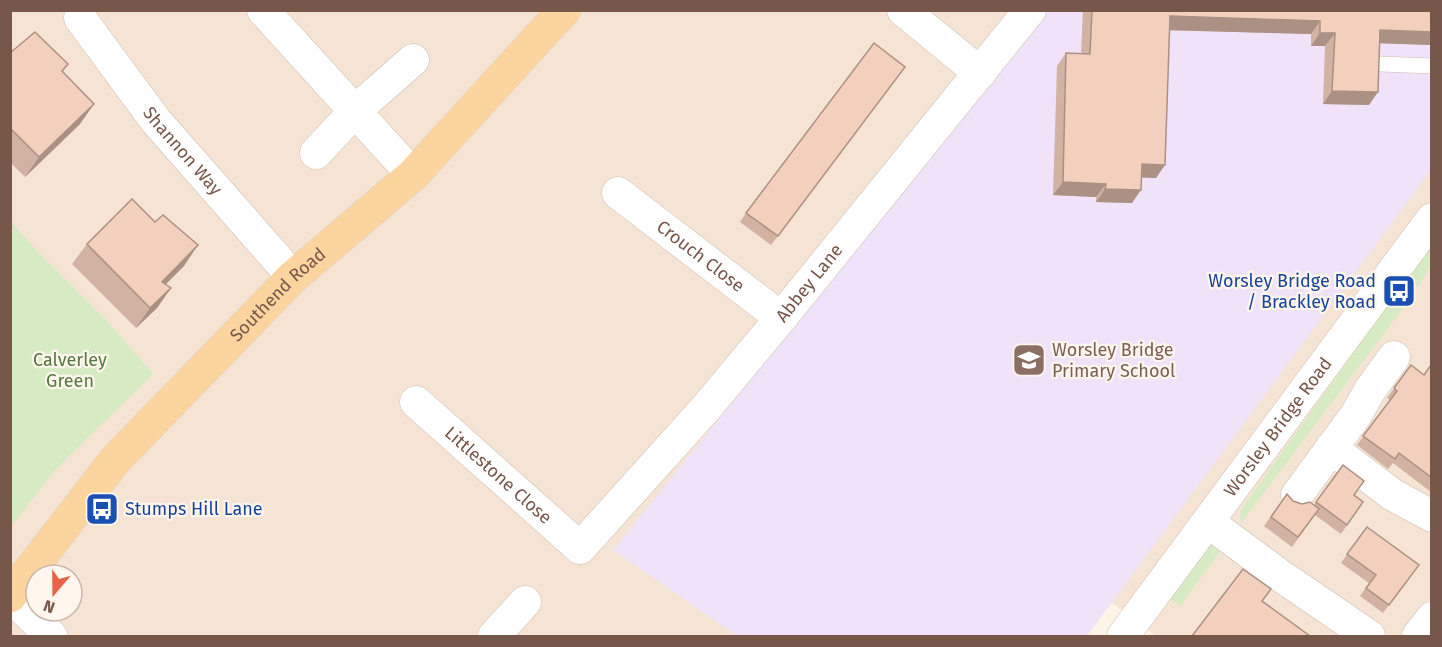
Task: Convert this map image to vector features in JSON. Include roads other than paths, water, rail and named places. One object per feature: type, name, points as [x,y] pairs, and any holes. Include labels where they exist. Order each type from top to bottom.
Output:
[{"type":"main road","name":"Southend Road","points":[[10,596],[116,459],[293,277],[413,175],[564,10]]},
{"type":"street","points":[[263,10],[413,175]]},
{"type":"street","points":[[903,10],[980,73]]},
{"type":"street","name":"Abbey Lane","points":[[580,548],[706,408],[1030,10]]},
{"type":"street","name":"Shannon Way","points":[[80,18],[156,121],[293,277]]},
{"type":"street","points":[[316,153],[355,111],[413,60]]},
{"type":"street","name":"Crouch Close","points":[[618,193],[781,318]]},
{"type":"street","name":"Worsley Bridge Road","points":[[1123,636],[1431,219]]},
{"type":"street","points":[[1297,495],[1356,415],[1370,390],[1394,357]]},
{"type":"street","name":"Littlestone Close","points":[[416,402],[580,548]]},
{"type":"street","points":[[1331,448],[1393,495],[1431,516]]},
{"type":"street","points":[[1208,522],[1309,596],[1369,636]]},
{"type":"street","points":[[10,596],[51,636]]},
{"type":"street","points":[[494,636],[525,602]]},
{"type":"street","points":[[1418,636],[1431,618]]},
{"type":"lane","points":[[1381,64],[1431,66]]},
{"type":"place","name":"Worsley Bridge Road / Brackley Road","points":[[1399,291]]},
{"type":"place","name":"Worsley Bridge Primary School","points":[[1029,360]]},
{"type":"place","name":"Stumps Hill Lane","points":[[102,509]]},
{"type":"park label","name":"Calverley Green","points":[[70,370]]}]
